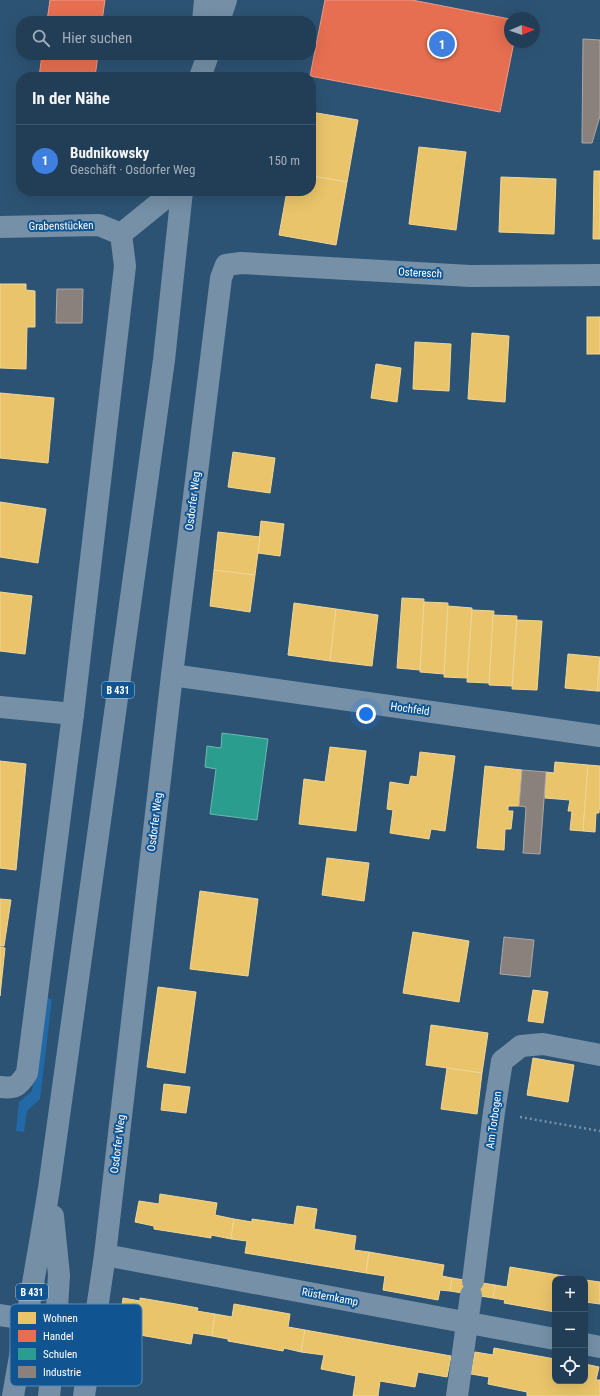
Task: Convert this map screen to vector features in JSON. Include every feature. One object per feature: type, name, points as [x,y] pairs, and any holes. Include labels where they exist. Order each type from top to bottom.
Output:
[{"type":"main road","points":[[203,16],[205,0]]},
{"type":"main road","points":[[221,16],[226,0]]},
{"type":"main road","points":[[199,72],[200,60]]},
{"type":"main road","points":[[201,72],[206,60]]},
{"type":"main road","name":"B 431","points":[[29,1304],[37,1268],[49,1188],[164,360],[181,196]]},
{"type":"main road","name":"B 431","points":[[49,1188],[59,1275],[57,1304]]},
{"type":"main road","name":"B 431","points":[[13,1396],[15,1386]]},
{"type":"main road","name":"B 431","points":[[49,1396],[50,1386]]},
{"type":"street","points":[[5,1088],[21,1084],[27,1073],[73,714],[125,266],[121,234],[168,196]]},
{"type":"street","name":"Grabenstücken","points":[[0,227],[99,225],[121,234]]},
{"type":"street","name":"Osteresch","points":[[241,263],[470,276],[600,275]]},
{"type":"street","name":"Osdorfer Weg","points":[[98,1304],[105,1255],[172,676],[221,278],[226,265],[241,263]]},
{"type":"street","name":"Hochfeld","points":[[172,676],[600,736]]},
{"type":"street","points":[[0,707],[73,714]]},
{"type":"street","name":"Am Torbogen","points":[[457,1396],[502,1061],[521,1046],[543,1044],[600,1055]]},
{"type":"street","name":"Rüsternkamp","points":[[105,1255],[552,1338]]},
{"type":"street","points":[[0,1315],[10,1317]]},
{"type":"street","points":[[588,1345],[600,1347]]},
{"type":"street","name":"Osdorfer Weg","points":[[84,1396],[85,1386]]},
{"type":"path","points":[[494,1112],[600,1131]]},
{"type":"shaded area","points":[[44,998],[52,999],[40,1099],[27,1111],[24,1132],[16,1131],[19,1102],[32,1091]]},
{"type":"building: Wohnen","points":[[316,113],[358,120],[347,182],[316,177]]},
{"type":"building: Wohnen","points":[[419,147],[466,152],[456,230],[409,224]]},
{"type":"building: Wohnen","points":[[594,171],[600,171],[600,239],[593,239]]},
{"type":"building: Wohnen","points":[[316,177],[347,182],[336,245],[279,235],[286,196],[316,196]]},
{"type":"building: Wohnen","points":[[501,177],[556,179],[554,234],[499,232]]},
{"type":"building: Wohnen","points":[[0,284],[26,284],[26,290],[35,291],[35,327],[27,327],[26,369],[0,368]]},
{"type":"building: Wohnen","points":[[587,317],[600,317],[600,354],[587,354]]},
{"type":"building: Wohnen","points":[[472,333],[509,336],[505,402],[468,399]]},
{"type":"building: Wohnen","points":[[415,342],[451,344],[449,391],[413,389]]},
{"type":"building: Wohnen","points":[[376,364],[401,368],[397,402],[371,398]]},
{"type":"building: Wohnen","points":[[0,393],[54,398],[48,463],[0,458]]},
{"type":"building: Wohnen","points":[[233,452],[275,458],[270,493],[228,487]]},
{"type":"building: Wohnen","points":[[0,502],[46,509],[38,563],[0,557]]},
{"type":"building: Wohnen","points":[[261,521],[284,524],[280,556],[258,553]]},
{"type":"building: Wohnen","points":[[218,532],[260,537],[255,575],[214,570]]},
{"type":"building: Wohnen","points":[[214,570],[255,575],[250,612],[210,606]]},
{"type":"building: Wohnen","points":[[0,592],[32,596],[25,654],[0,651]]},
{"type":"building: Wohnen","points":[[402,598],[424,599],[420,670],[397,668]]},
{"type":"building: Wohnen","points":[[424,602],[448,603],[444,674],[420,672]]},
{"type":"building: Wohnen","points":[[294,603],[336,609],[330,661],[288,655]]},
{"type":"building: Wohnen","points":[[448,606],[472,608],[467,678],[444,677]]},
{"type":"building: Wohnen","points":[[336,609],[378,615],[372,666],[330,661]]},
{"type":"building: Wohnen","points":[[472,610],[494,611],[489,683],[467,682]]},
{"type":"building: Wohnen","points":[[493,615],[517,616],[512,686],[489,685]]},
{"type":"building: Wohnen","points":[[517,620],[542,621],[537,690],[512,689]]},
{"type":"building: Wohnen","points":[[568,654],[600,657],[597,691],[565,688]]},
{"type":"building: Wohnen","points":[[600,657],[600,691],[597,691]]},
{"type":"building: Wohnen","points":[[330,747],[366,751],[356,831],[299,824],[304,779],[325,782]]},
{"type":"building: Wohnen","points":[[420,752],[455,756],[445,831],[431,829],[429,839],[390,833],[393,810],[387,809],[390,782],[409,785],[411,776],[417,777]]},
{"type":"building: Wohnen","points":[[0,761],[26,764],[16,870],[0,868]]},
{"type":"building: Wohnen","points":[[555,762],[588,765],[583,831],[570,830],[572,811],[568,811],[570,800],[545,798],[546,772],[554,773]]},
{"type":"building: Wohnen","points":[[588,765],[600,766],[600,803],[599,813],[596,813],[595,832],[583,831]]},
{"type":"building: Wohnen","points":[[485,766],[522,770],[519,806],[508,806],[508,811],[513,811],[511,829],[505,829],[504,850],[477,848]]},
{"type":"building: Wohnen","points":[[327,858],[369,863],[364,901],[322,895]]},
{"type":"building: Wohnen","points":[[200,891],[258,899],[248,976],[190,969]]},
{"type":"building: Wohnen","points":[[0,899],[11,900],[4,946],[0,946]]},
{"type":"building: Wohnen","points":[[413,932],[469,941],[459,1002],[403,993]]},
{"type":"building: Wohnen","points":[[0,947],[5,948],[0,996]]},
{"type":"building: Wohnen","points":[[158,987],[196,992],[185,1073],[147,1067]]},
{"type":"building: Wohnen","points":[[533,990],[548,992],[543,1023],[528,1021]]},
{"type":"building: Wohnen","points":[[431,1025],[488,1033],[482,1073],[426,1065]]},
{"type":"building: Wohnen","points":[[533,1058],[574,1065],[568,1102],[527,1095]]},
{"type":"building: Wohnen","points":[[447,1068],[482,1073],[477,1114],[441,1109]]},
{"type":"building: Wohnen","points":[[164,1084],[190,1087],[186,1113],[161,1110]]},
{"type":"building: Wohnen","points":[[160,1194],[217,1203],[215,1215],[234,1219],[231,1239],[211,1235],[211,1238],[154,1229],[154,1226],[135,1222],[139,1201],[159,1204]]},
{"type":"building: Wohnen","points":[[297,1206],[317,1209],[314,1229],[356,1236],[354,1250],[369,1252],[366,1273],[245,1253],[247,1241],[231,1239],[234,1219],[252,1222],[252,1219],[294,1225]]},
{"type":"building: Wohnen","points":[[369,1252],[444,1265],[442,1276],[452,1278],[450,1291],[440,1290],[438,1300],[383,1290],[385,1276],[366,1273]]},
{"type":"building: Wohnen","points":[[510,1267],[564,1276],[552,1276],[552,1311],[504,1303],[505,1300],[493,1298],[495,1285],[507,1287]]},
{"type":"building: Wohnen","points":[[452,1278],[495,1285],[493,1298],[450,1291]]},
{"type":"building: Wohnen","points":[[588,1280],[600,1282],[600,1304],[588,1302]]},
{"type":"building: Wohnen","points":[[123,1298],[140,1301],[140,1298],[198,1308],[197,1311],[215,1314],[212,1336],[193,1333],[191,1344],[142,1335],[142,1304],[122,1304]]},
{"type":"building: Wohnen","points":[[234,1304],[290,1314],[288,1327],[305,1330],[301,1352],[284,1348],[283,1351],[228,1341],[228,1339],[212,1336],[215,1314],[232,1317]]},
{"type":"building: Wohnen","points":[[305,1330],[451,1356],[447,1377],[418,1372],[415,1387],[380,1381],[378,1396],[353,1396],[356,1376],[321,1369],[324,1355],[301,1352]]},
{"type":"building: Wohnen","points":[[494,1348],[552,1358],[552,1384],[588,1384],[588,1365],[599,1367],[596,1380],[600,1380],[600,1396],[527,1396],[527,1392],[488,1384],[489,1377],[471,1374],[475,1352],[493,1355]]},
{"type":"building: Handel","points":[[50,0],[105,0],[103,16],[48,16]]},
{"type":"building: Handel","points":[[325,0],[412,0],[504,18],[504,48],[513,48],[500,112],[316,77],[316,72],[311,72],[313,60],[316,60],[316,46]]},
{"type":"building: Handel","points":[[41,60],[97,60],[96,72],[40,72]]},
{"type":"building: Schulen","points":[[222,733],[268,739],[257,820],[210,814],[216,769],[205,767],[207,746],[221,748]]},
{"type":"building: Industrie","points":[[583,39],[600,40],[600,116],[592,143],[582,143]]},
{"type":"building: Industrie","points":[[57,289],[83,289],[82,323],[56,323]]},
{"type":"building: Industrie","points":[[522,770],[546,772],[540,854],[523,853],[526,807],[519,806]]},
{"type":"building: Industrie","points":[[504,937],[534,940],[530,977],[500,974]]},
{"type":"place","name":"Budnikowsky","points":[[442,44]]}]
